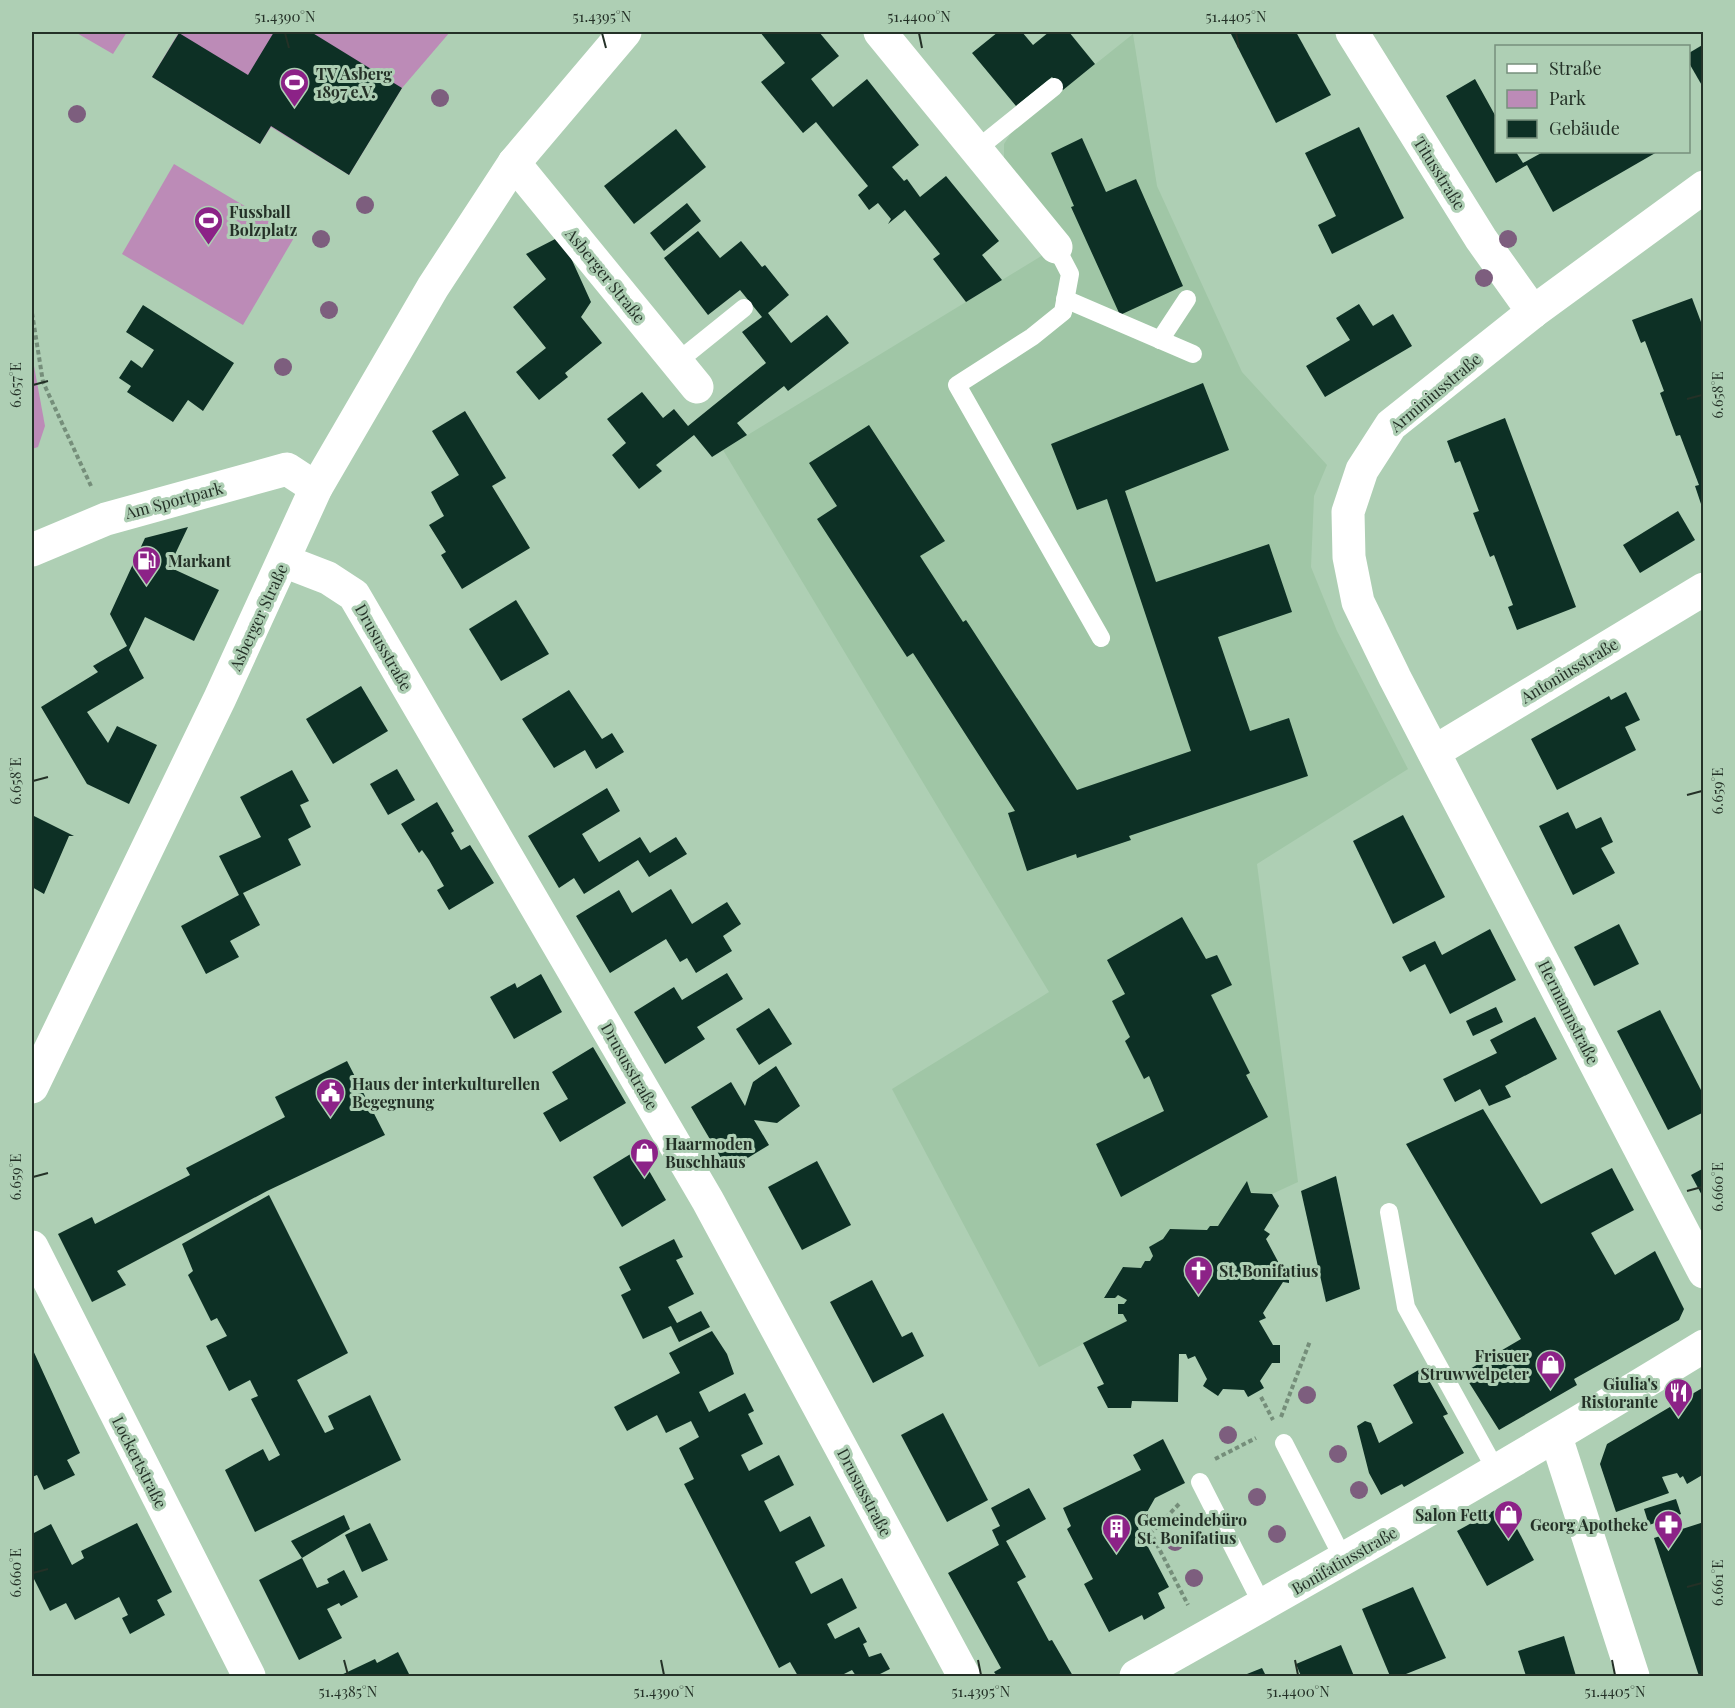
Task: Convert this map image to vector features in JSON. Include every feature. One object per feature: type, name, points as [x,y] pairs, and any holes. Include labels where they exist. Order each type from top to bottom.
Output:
[{"type":"street","name":"Asberger Straße","points":[[32,1088],[284,561],[316,488],[433,287],[514,163],[625,32]]},
{"type":"street","points":[[880,32],[1056,247]]},
{"type":"street","name":"Titusstraße","points":[[1352,32],[1481,239],[1533,312]]},
{"type":"street","name":"Asberger Straße","points":[[514,163],[697,387]]},
{"type":"street","name":"Arminiusstraße","points":[[1434,752],[1358,602],[1348,557],[1348,512],[1362,470],[1391,425],[1533,312],[1704,187]]},
{"type":"street","name":"Am Sportpark","points":[[32,550],[106,519],[287,469],[316,488]]},
{"type":"street","name":"Drususstraße","points":[[284,561],[328,578],[354,596],[708,1201],[964,1677]]},
{"type":"street","name":"Antoniusstraße","points":[[1434,752],[1704,589]]},
{"type":"street","name":"Hermannstraße","points":[[1434,752],[1704,1272]]},
{"type":"street","name":"Lockertstraße","points":[[32,1247],[249,1677]]},
{"type":"street","name":"Bonifatiusstraße","points":[[1136,1677],[1497,1472],[1704,1346]]},
{"type":"street","points":[[1556,1437],[1633,1677]]},
{"type":"lane","points":[[977,149],[1054,87]]},
{"type":"lane","points":[[1056,247],[1070,274],[1063,312],[1032,337],[957,385],[1101,639]]},
{"type":"lane","points":[[1065,299],[1193,354]]},
{"type":"lane","points":[[1160,340],[1187,299]]},
{"type":"lane","points":[[677,362],[744,308]]},
{"type":"lane","points":[[1389,1212],[1406,1307],[1497,1472]]},
{"type":"lane","points":[[1284,1443],[1344,1560]]},
{"type":"lane","points":[[1200,1482],[1263,1606]]},
{"type":"path","points":[[32,313],[44,382],[106,519]]},
{"type":"shaded area","points":[[1133,34],[1157,186],[1242,372],[1327,465],[1314,496],[1311,567],[1337,631],[1408,769],[1257,864],[1298,1182],[1272,1194],[1253,1192],[1218,1226],[1207,1230],[1170,1229],[1163,1239],[1149,1247],[1153,1256],[1150,1261],[1145,1261],[1141,1268],[1123,1267],[1104,1297],[1115,1298],[1118,1295],[1127,1300],[1124,1304],[1118,1304],[1118,1314],[1123,1314],[1127,1321],[1039,1367],[892,1089],[1049,992],[723,450],[1066,241],[1004,161],[1004,144],[1013,130]]},
{"type":"green space","points":[[75,32],[127,32],[113,54]]},
{"type":"green space","name":"TV Asberg 1897 e.V.","points":[[179,32],[450,32],[402,88],[349,175],[271,127],[260,144],[152,77]]},
{"type":"green space","name":"Fussball Bolzplatz","points":[[174,164],[295,236],[243,325],[122,254]]},
{"type":"green space","points":[[32,355],[45,426],[38,447],[32,449]]},
{"type":"building","name":"TV Asberg 1897 e.V.","points":[[274,32],[311,32],[402,88],[349,175],[271,126],[260,144],[152,77],[179,33],[248,75]]},
{"type":"building","points":[[760,32],[819,32],[839,56],[811,79],[833,107],[867,79],[919,145],[892,167],[904,181],[907,179],[920,197],[946,176],[999,241],[982,255],[1002,280],[966,302],[933,259],[940,254],[905,210],[888,224],[891,219],[878,203],[869,210],[858,195],[868,186],[816,122],[803,133],[761,82],[785,63]]},
{"type":"building","points":[[998,32],[1022,32],[1033,45],[1049,32],[1069,32],[1095,64],[1063,90],[1052,77],[1016,106],[972,53]]},
{"type":"building","points":[[1230,32],[1296,32],[1331,95],[1276,123]]},
{"type":"building","points":[[1704,44],[1704,89],[1690,65],[1690,52]]},
{"type":"building","points":[[1475,79],[1495,115],[1495,153],[1517,153],[1523,163],[1541,153],[1655,153],[1553,212],[1527,165],[1496,183],[1446,96]]},
{"type":"building","points":[[1359,127],[1404,218],[1332,254],[1318,225],[1336,216],[1305,153]]},
{"type":"building","points":[[676,129],[706,167],[634,224],[604,186]]},
{"type":"building","points":[[1082,138],[1106,192],[1136,179],[1183,286],[1120,315],[1071,207],[1074,206],[1051,153]]},
{"type":"building","points":[[687,203],[701,221],[664,251],[650,233]]},
{"type":"building","points":[[698,231],[720,258],[741,241],[762,267],[765,265],[789,295],[768,313],[791,343],[827,315],[849,343],[788,391],[784,386],[737,423],[747,435],[712,457],[694,435],[656,465],[662,471],[639,489],[612,455],[626,443],[607,419],[642,392],[663,418],[674,409],[688,426],[766,363],[742,332],[762,317],[740,290],[708,315],[664,258]]},
{"type":"building","points":[[561,236],[591,302],[581,317],[602,343],[565,373],[568,377],[539,400],[516,372],[546,348],[513,307],[546,279],[526,254]]},
{"type":"building","points":[[1692,298],[1704,330],[1703,510],[1695,486],[1699,485],[1680,435],[1676,436],[1660,393],[1664,391],[1645,341],[1641,343],[1632,320]]},
{"type":"building","points":[[1359,304],[1373,326],[1393,314],[1412,346],[1325,397],[1306,366],[1350,340],[1336,318]]},
{"type":"building","points":[[143,305],[234,363],[203,411],[188,400],[173,422],[127,392],[131,386],[119,378],[131,360],[142,368],[154,350],[126,332]]},
{"type":"building","points":[[1203,383],[1229,450],[1125,491],[1156,582],[1269,544],[1292,612],[1218,637],[1250,731],[1289,718],[1308,776],[1129,836],[1131,840],[1077,858],[1076,854],[1027,871],[1008,813],[1015,811],[913,653],[907,657],[817,519],[837,506],[809,463],[869,425],[945,541],[920,556],[963,622],[966,620],[1077,790],[1191,751],[1107,499],[1077,510],[1051,444]]},
{"type":"building","points":[[465,411],[506,478],[492,486],[530,548],[462,589],[441,555],[446,552],[429,525],[444,516],[431,492],[459,475],[432,431]]},
{"type":"building","points":[[1505,418],[1576,607],[1517,630],[1508,607],[1513,605],[1494,555],[1490,557],[1473,513],[1479,511],[1460,461],[1455,463],[1447,441]]},
{"type":"building","points":[[1678,511],[1695,540],[1640,573],[1623,545]]},
{"type":"building","points":[[188,527],[169,567],[219,590],[194,641],[145,617],[129,650],[144,678],[87,712],[108,743],[117,726],[157,745],[129,804],[87,784],[41,707],[98,672],[93,666],[127,646],[110,614],[145,538]]},
{"type":"building","points":[[516,600],[549,654],[501,681],[469,629]]},
{"type":"building","points":[[361,686],[388,731],[333,764],[306,719]]},
{"type":"building","points":[[569,690],[602,739],[612,733],[624,752],[596,769],[585,750],[554,768],[522,719]]},
{"type":"building","points":[[1626,692],[1640,720],[1625,727],[1636,750],[1557,790],[1531,739],[1609,696],[1611,700]]},
{"type":"building","points":[[397,769],[415,800],[388,815],[370,784]]},
{"type":"building","points":[[292,770],[309,801],[300,805],[311,827],[288,839],[301,865],[243,893],[260,925],[230,941],[239,957],[206,974],[181,926],[239,895],[219,856],[261,837],[240,797]]},
{"type":"building","points":[[607,788],[620,811],[582,834],[599,862],[640,837],[650,853],[676,837],[687,854],[649,877],[638,860],[584,894],[574,878],[559,888],[528,836]]},
{"type":"building","points":[[437,802],[454,831],[451,833],[461,850],[470,845],[494,883],[449,910],[437,890],[444,886],[429,860],[422,850],[419,853],[401,824]]},
{"type":"building","points":[[1568,812],[1576,829],[1601,817],[1613,842],[1601,848],[1615,873],[1573,895],[1539,826]]},
{"type":"building","points":[[32,815],[74,836],[69,836],[44,894],[32,887]]},
{"type":"building","points":[[1403,815],[1445,897],[1393,924],[1353,841]]},
{"type":"building","points":[[671,889],[692,924],[727,902],[741,924],[723,936],[732,951],[696,973],[687,958],[680,962],[666,939],[610,973],[576,916],[619,890],[632,913]]},
{"type":"building","points":[[1182,917],[1206,959],[1217,955],[1232,985],[1211,995],[1250,1073],[1246,1075],[1268,1117],[1121,1197],[1096,1144],[1164,1111],[1149,1076],[1144,1079],[1125,1041],[1130,1037],[1112,1001],[1125,994],[1107,960]]},
{"type":"building","points":[[1619,924],[1639,964],[1594,986],[1574,947]]},
{"type":"building","points":[[1490,929],[1516,980],[1450,1014],[1425,964],[1410,972],[1402,957],[1435,941],[1442,955]]},
{"type":"building","points":[[727,973],[743,999],[697,1027],[705,1039],[665,1064],[634,1012],[674,987],[682,1000]]},
{"type":"building","points":[[541,974],[562,1012],[514,1039],[490,997],[515,983],[517,988]]},
{"type":"building","points":[[1496,1007],[1503,1022],[1473,1036],[1466,1021]]},
{"type":"building","points":[[769,1008],[792,1044],[759,1065],[736,1029]]},
{"type":"building","points":[[1660,1010],[1704,1096],[1704,1112],[1668,1130],[1617,1031]]},
{"type":"building","points":[[1535,1017],[1557,1059],[1505,1086],[1511,1097],[1489,1106],[1480,1089],[1455,1102],[1443,1079],[1497,1053],[1490,1040]]},
{"type":"building","points":[[593,1047],[626,1103],[560,1142],[543,1113],[568,1099],[552,1072]]},
{"type":"building","points":[[347,1061],[385,1135],[267,1191],[117,1271],[126,1285],[92,1302],[58,1234],[92,1217],[95,1224],[190,1175],[186,1168],[285,1117],[275,1097]]},
{"type":"building","points":[[776,1066],[800,1106],[777,1123],[754,1120],[769,1145],[728,1170],[691,1107],[731,1082],[745,1106],[753,1082]]},
{"type":"building","points":[[1483,1109],[1541,1204],[1612,1168],[1634,1210],[1591,1233],[1615,1275],[1655,1251],[1684,1309],[1679,1320],[1574,1379],[1577,1385],[1499,1430],[1463,1373],[1521,1339],[1406,1144]]},
{"type":"building","points":[[637,1150],[666,1200],[622,1227],[593,1177]]},
{"type":"building","points":[[817,1161],[851,1225],[802,1250],[768,1187]]},
{"type":"building","points":[[1704,1168],[1704,1199],[1691,1175]]},
{"type":"building","points":[[1336,1176],[1360,1289],[1326,1302],[1301,1191]]},
{"type":"building","name":"St. Bonifatius","points":[[1247,1181],[1251,1193],[1272,1194],[1279,1206],[1264,1230],[1270,1234],[1266,1239],[1283,1271],[1289,1271],[1289,1283],[1283,1282],[1263,1313],[1266,1318],[1259,1321],[1273,1345],[1280,1345],[1280,1363],[1272,1363],[1260,1381],[1264,1388],[1248,1397],[1244,1390],[1223,1389],[1218,1396],[1203,1386],[1207,1379],[1195,1356],[1188,1359],[1186,1354],[1179,1354],[1178,1402],[1132,1401],[1131,1408],[1108,1408],[1097,1387],[1104,1384],[1083,1343],[1127,1321],[1123,1314],[1118,1314],[1118,1304],[1124,1304],[1127,1300],[1118,1295],[1115,1298],[1104,1298],[1123,1267],[1141,1268],[1145,1261],[1150,1261],[1153,1256],[1149,1247],[1163,1239],[1170,1229],[1207,1230],[1210,1226],[1218,1226]]},
{"type":"building","points":[[269,1195],[348,1353],[297,1380],[325,1433],[334,1429],[328,1416],[370,1395],[401,1460],[255,1532],[225,1470],[263,1449],[269,1461],[280,1455],[251,1399],[258,1396],[250,1380],[229,1391],[206,1346],[227,1336],[217,1318],[211,1321],[188,1275],[193,1271],[182,1244]]},
{"type":"building","points":[[674,1239],[683,1257],[676,1260],[694,1294],[668,1307],[677,1323],[701,1311],[710,1327],[679,1342],[671,1326],[643,1339],[621,1295],[631,1290],[619,1267]]},
{"type":"building","points":[[872,1280],[902,1337],[912,1332],[924,1356],[873,1383],[830,1302]]},
{"type":"building","points":[[712,1331],[727,1354],[734,1374],[699,1392],[709,1412],[745,1393],[754,1411],[748,1414],[763,1444],[741,1455],[749,1471],[779,1455],[794,1485],[764,1501],[780,1532],[810,1516],[825,1546],[795,1562],[811,1594],[842,1578],[857,1608],[827,1624],[835,1639],[859,1627],[867,1642],[863,1644],[869,1657],[881,1653],[890,1669],[876,1676],[856,1676],[852,1670],[840,1676],[798,1676],[790,1662],[779,1668],[684,1484],[694,1479],[679,1448],[699,1437],[691,1421],[666,1433],[657,1415],[627,1431],[614,1407],[680,1373],[669,1353]]},
{"type":"building","points":[[32,1348],[80,1453],[67,1460],[75,1475],[44,1490],[37,1475],[32,1477]]},
{"type":"building","points":[[1422,1368],[1448,1414],[1443,1416],[1464,1453],[1404,1487],[1402,1484],[1381,1495],[1369,1473],[1357,1426],[1365,1421],[1371,1423],[1379,1443],[1413,1423],[1393,1385]]},
{"type":"building","points":[[1704,1387],[1704,1474],[1687,1484],[1683,1476],[1680,1478],[1677,1473],[1662,1477],[1669,1493],[1616,1512],[1600,1464],[1607,1444]]},
{"type":"building","points":[[943,1413],[988,1500],[947,1522],[901,1435]]},
{"type":"building","name":"Gemeindebüro St. Bonifatius","points":[[1163,1439],[1185,1483],[1155,1498],[1138,1528],[1169,1587],[1158,1593],[1165,1608],[1144,1620],[1142,1615],[1109,1632],[1084,1584],[1093,1579],[1067,1529],[1071,1526],[1063,1508],[1141,1470],[1133,1455]]},
{"type":"building","points":[[1029,1488],[1046,1519],[1006,1541],[1026,1577],[1017,1582],[1049,1641],[1052,1640],[1073,1676],[997,1676],[994,1672],[1001,1668],[948,1573],[999,1545],[992,1530],[1000,1526],[991,1508]]},
{"type":"building","points":[[1676,1499],[1681,1514],[1649,1525],[1644,1509]]},
{"type":"building","points":[[1504,1505],[1534,1560],[1487,1586],[1457,1531]]},
{"type":"building","points":[[344,1515],[350,1529],[302,1558],[291,1541]]},
{"type":"building","points":[[1704,1522],[1704,1676],[1699,1676],[1654,1538]]},
{"type":"building","points":[[137,1523],[172,1592],[157,1600],[165,1615],[130,1634],[122,1618],[128,1615],[119,1597],[75,1620],[66,1603],[50,1611],[32,1575],[32,1534],[51,1524],[72,1565],[84,1558],[81,1551]]},
{"type":"building","points":[[370,1523],[388,1560],[362,1572],[345,1535]]},
{"type":"building","points":[[302,1558],[317,1588],[329,1583],[327,1579],[344,1570],[358,1597],[341,1606],[339,1603],[327,1609],[342,1638],[299,1660],[259,1580]]},
{"type":"building","points":[[1413,1587],[1446,1658],[1401,1676],[1390,1676],[1362,1609]]},
{"type":"building","points":[[1564,1636],[1576,1676],[1526,1676],[1518,1651]]},
{"type":"building","points":[[1341,1645],[1354,1676],[1301,1676],[1296,1664]]},
{"type":"building","points":[[398,1652],[410,1676],[339,1676],[375,1659],[377,1663]]},
{"type":"building","points":[[1262,1668],[1266,1676],[1242,1676]]},
{"type":"place","name":"TV Asberg 1897 e.V.","points":[[295,108]]},
{"type":"place","name":"Fussball Bolzplatz","points":[[208,246]]},
{"type":"place","name":"Markant","points":[[147,586]]},
{"type":"place","name":"Haus der interkulturellen Begegnung","points":[[331,1118]]},
{"type":"place","name":"Haarmoden Buschhaus","points":[[644,1178]]},
{"type":"place","name":"St. Bonifatius","points":[[1198,1296]]},
{"type":"place","name":"Frisuer Struwwelpeter","points":[[1550,1390]]},
{"type":"place","name":"Giulia's Ristorante","points":[[1679,1418]]},
{"type":"place","name":"Salon Fett","points":[[1509,1540]]},
{"type":"place","name":"Georg Apotheke","points":[[1669,1550]]},
{"type":"place","name":"Gemeindebüro St. Bonifatius","points":[[1116,1554]]}]
